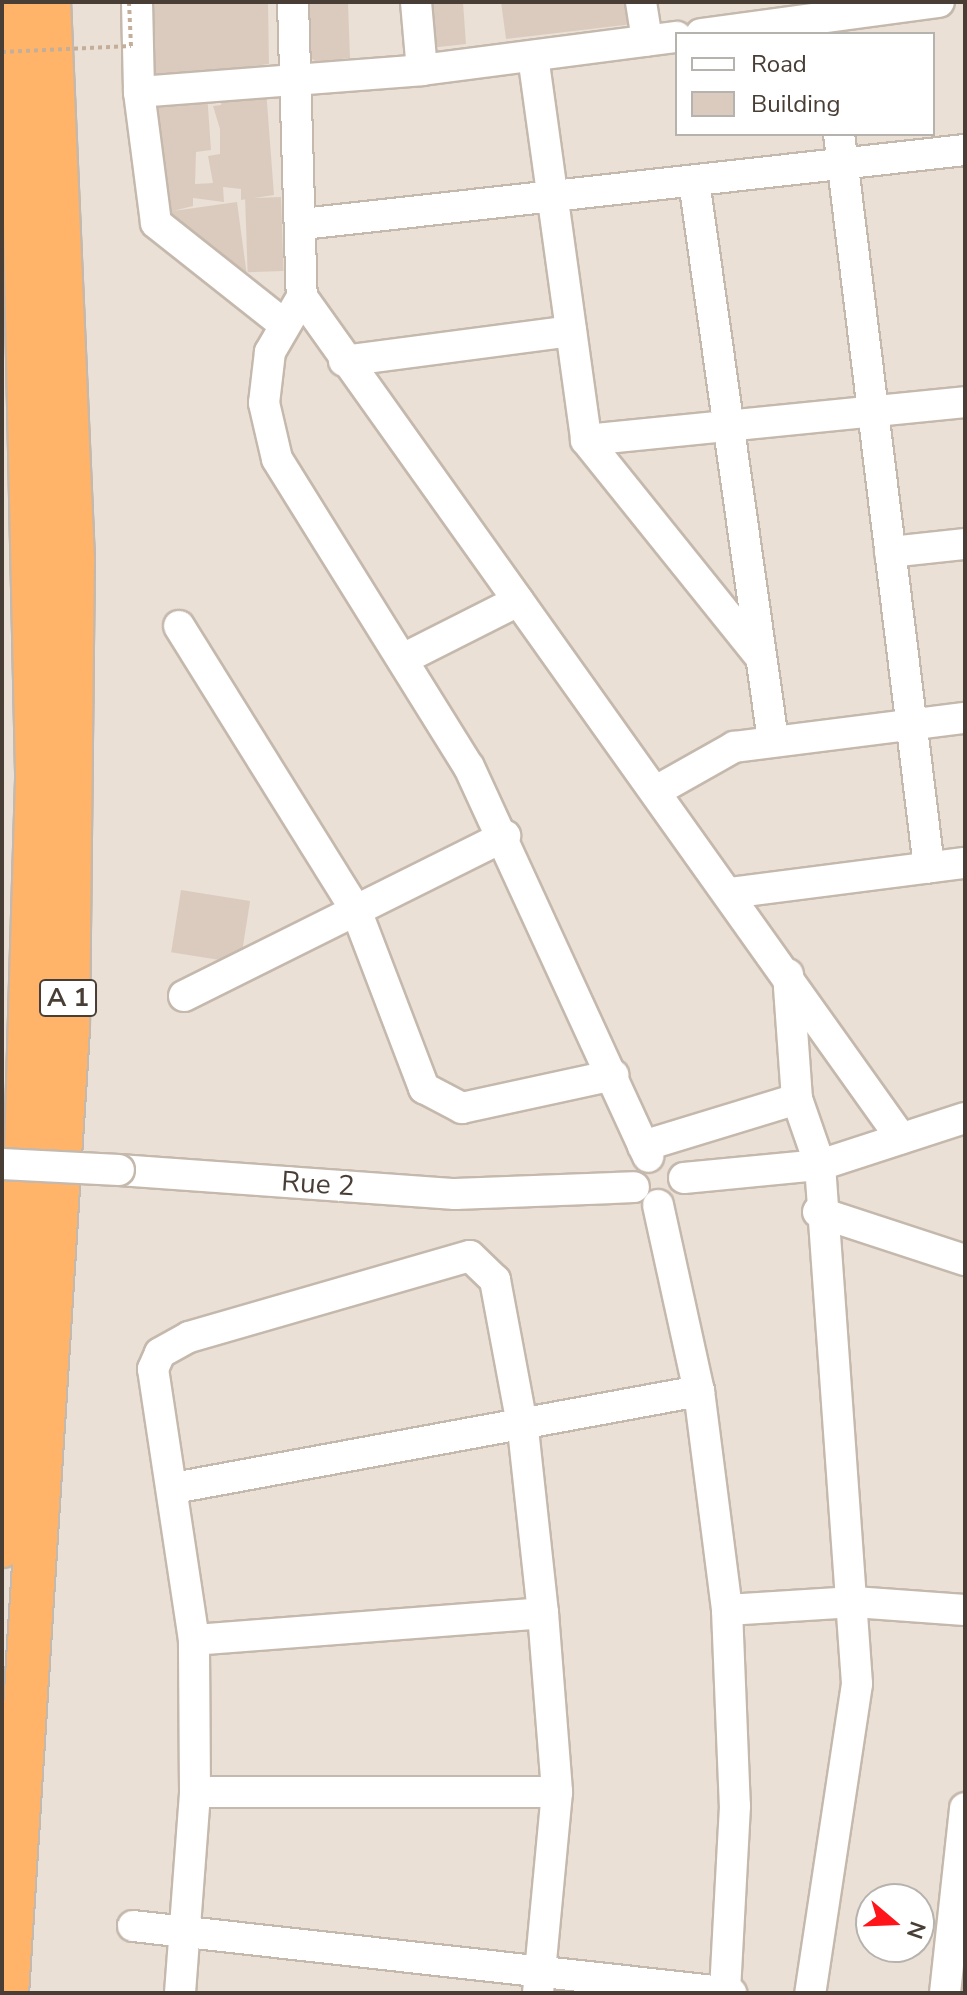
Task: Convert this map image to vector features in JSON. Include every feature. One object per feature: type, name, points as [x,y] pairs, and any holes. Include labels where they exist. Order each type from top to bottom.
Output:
[{"type":"highway","name":"A 1","points":[[2,1546],[24,1218],[37,741],[24,146],[12,2]]},
{"type":"highway","name":"A 1","points":[[7,1993],[68,1028],[73,560],[49,2]]},
{"type":"street","points":[[137,2],[139,92],[156,223],[282,323]]},
{"type":"street","points":[[293,2],[301,81],[302,297],[344,361],[787,972],[901,1138]]},
{"type":"street","points":[[416,2],[422,70]]},
{"type":"street","points":[[641,2],[647,41]]},
{"type":"street","points":[[732,32],[826,26],[939,2]]},
{"type":"street","points":[[139,92],[422,70],[675,37]]},
{"type":"street","points":[[533,56],[586,440],[759,655]]},
{"type":"street","points":[[839,136],[929,867]]},
{"type":"street","points":[[303,224],[965,150]]},
{"type":"street","points":[[694,181],[725,429],[773,740]]},
{"type":"street","points":[[133,1926],[539,1984],[727,1993],[735,1806],[727,1610],[699,1391],[646,1196],[645,1151],[505,836],[405,658],[277,459],[264,403],[282,323],[302,297]]},
{"type":"street","points":[[344,361],[571,331]]},
{"type":"street","points":[[586,440],[725,429],[965,402]]},
{"type":"street","points":[[890,552],[965,544]]},
{"type":"street","points":[[405,658],[518,601]]},
{"type":"street","points":[[179,626],[356,910],[414,1068],[435,1098],[462,1108],[613,1075]]},
{"type":"street","points":[[656,791],[716,753],[773,740],[965,718]]},
{"type":"street","points":[[184,996],[505,836]]},
{"type":"street","points":[[730,893],[965,863]]},
{"type":"street","points":[[787,972],[797,1099],[820,1165],[818,1212],[854,1602],[857,1684],[810,1993]]},
{"type":"street","points":[[645,1151],[797,1099]]},
{"type":"street","points":[[684,1178],[820,1165],[965,1118]]},
{"type":"street","points":[[645,1151],[672,1158],[684,1178],[679,1194],[646,1196]]},
{"type":"street","name":"Rue 2","points":[[2,1164],[455,1194],[646,1196]]},
{"type":"street","points":[[818,1212],[965,1260]]},
{"type":"street","points":[[180,1993],[188,1933],[195,1792],[194,1640],[174,1488],[152,1380],[171,1344],[470,1256],[495,1280],[523,1429],[543,1613],[557,1792],[539,1984]]},
{"type":"street","points":[[174,1488],[523,1429],[699,1391]]},
{"type":"street","points":[[727,1610],[854,1602],[965,1610]]},
{"type":"street","points":[[194,1640],[543,1613]]},
{"type":"street","points":[[195,1792],[557,1792]]},
{"type":"street","points":[[945,1993],[965,1808]]},
{"type":"path","points":[[2,52],[131,46],[129,2]]},
{"type":"shaded area","points":[[2,2],[965,2],[965,1993],[2,1993]]},
{"type":"building","points":[[142,2],[268,2],[269,64],[144,80]]},
{"type":"building","points":[[304,2],[348,2],[350,58],[317,62],[307,56]]},
{"type":"building","points":[[422,2],[463,2],[466,44],[430,48]]},
{"type":"building","points":[[501,2],[630,2],[633,24],[506,39]]},
{"type":"building","points":[[266,89],[274,195],[241,200],[241,189],[223,187],[224,202],[193,198],[193,206],[173,211],[237,202],[247,276],[232,278],[167,213],[147,100],[207,93],[211,150],[196,152],[195,184],[213,183],[208,156],[220,154],[220,129],[213,106],[221,105],[222,95]]},
{"type":"building","points":[[281,197],[284,271],[248,272],[245,198]]},
{"type":"building","points":[[181,890],[250,901],[240,963],[171,952]]}]
